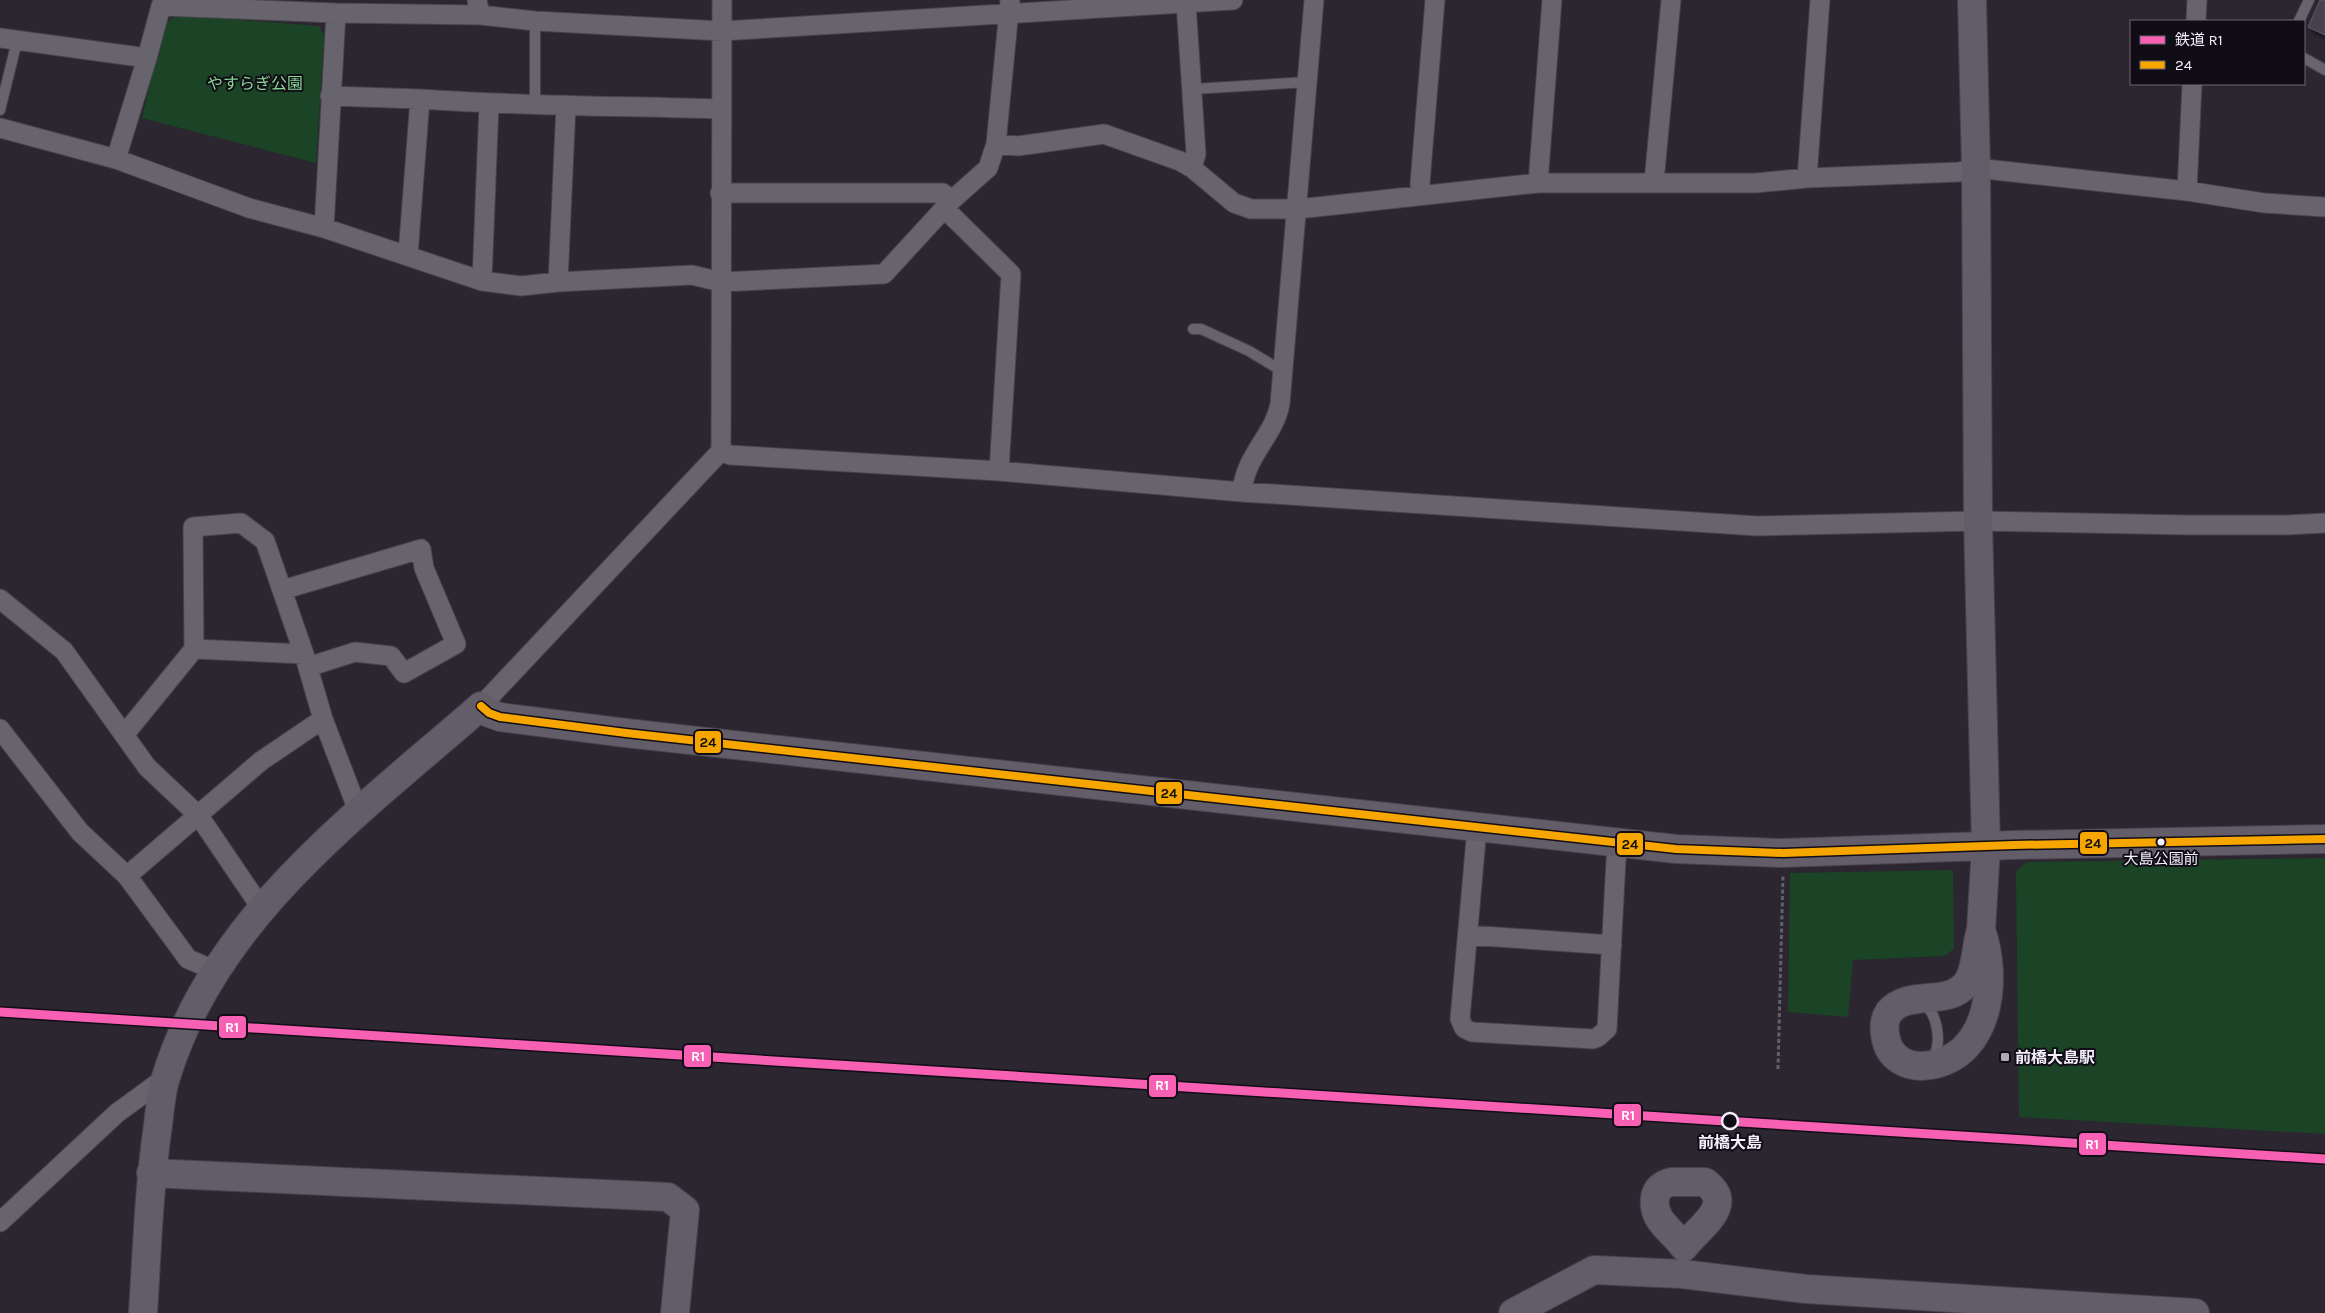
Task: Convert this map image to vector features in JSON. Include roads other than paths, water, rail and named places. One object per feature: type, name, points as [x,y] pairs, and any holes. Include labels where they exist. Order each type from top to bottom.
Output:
[{"type":"street","points":[[143,1313],[151,1173],[165,1078],[190,1012],[214,970],[262,909],[328,840],[481,706],[721,451],[720,193],[722,0]]},
{"type":"street","points":[[116,159],[147,58],[161,3],[336,13],[478,8],[535,21],[722,30],[1010,6],[1186,3],[1233,0]]},
{"type":"street","points":[[1242,492],[1244,473],[1279,410],[1298,209],[1314,0]]},
{"type":"street","points":[[1421,195],[1420,183],[1435,0]]},
{"type":"street","points":[[1538,183],[1552,0]]},
{"type":"street","points":[[1654,182],[1672,0]]},
{"type":"street","points":[[1807,178],[1820,0]]},
{"type":"street","points":[[1972,0],[1976,168],[1978,521],[1986,847],[1981,930],[1976,946],[1974,968],[1967,983],[1960,990],[1950,995],[1904,1002],[1890,1012],[1886,1020],[1887,1043],[1891,1053],[1900,1061],[1914,1067],[1929,1066],[1956,1056],[1971,1041],[1982,1021],[1989,995],[1987,947],[1981,930]]},
{"type":"street","points":[[2196,20],[2197,0]]},
{"type":"street","points":[[1186,3],[1196,154],[1192,168]]},
{"type":"street","points":[[0,128],[116,159],[249,208],[324,228],[482,281],[521,286],[558,282],[692,275],[721,282],[884,274],[948,204],[988,168],[996,144],[1010,6]]},
{"type":"street","points":[[324,228],[336,13]]},
{"type":"street","points":[[9,40],[147,58]]},
{"type":"street","points":[[2187,191],[2192,85]]},
{"type":"street","points":[[330,96],[420,99],[489,104],[535,103],[721,108]]},
{"type":"street","points":[[408,256],[420,99]]},
{"type":"street","points":[[482,281],[489,104]]},
{"type":"street","points":[[558,282],[566,105]]},
{"type":"street","points":[[996,144],[1018,146],[1104,134],[1180,161],[1192,168],[1240,207],[1251,209],[1298,209],[1538,183],[1756,183],[1807,178],[1959,172],[1976,168],[2187,191],[2264,203],[2325,207]]},
{"type":"street","points":[[720,193],[943,193],[948,204],[1011,274],[999,471]]},
{"type":"street","points":[[721,451],[730,455],[999,471],[1242,492],[1757,526],[1978,521],[2187,525],[2325,523]]},
{"type":"street","points":[[124,735],[194,649],[193,527],[241,523],[265,540],[306,661],[323,719],[359,813]]},
{"type":"street","points":[[194,649],[306,661],[355,652],[390,656],[404,673],[456,644],[424,568],[421,549],[282,590]]},
{"type":"street","points":[[0,599],[64,651],[146,767],[198,816],[262,909]]},
{"type":"street","points":[[481,706],[489,713],[500,717],[626,733],[1676,849],[1783,853],[2325,839]]},
{"type":"street","points":[[127,876],[261,761],[323,719]]},
{"type":"street","points":[[0,728],[80,832],[127,876],[188,959],[214,970]]},
{"type":"street","points":[[1477,828],[1460,1019],[1464,1028],[1472,1032],[1598,1037],[1607,1029],[1616,860],[1619,843]]},
{"type":"street","points":[[1468,936],[1612,944]]},
{"type":"street","points":[[0,1222],[117,1113],[165,1078]]},
{"type":"street","points":[[151,1173],[668,1197],[685,1210],[675,1313]]},
{"type":"street","points":[[1682,1274],[1684,1247]]},
{"type":"street","points":[[1513,1313],[1594,1270],[1682,1274],[1806,1289],[2195,1313]]},
{"type":"lane","points":[[2300,20],[2308,3]]},
{"type":"lane","points":[[535,21],[535,103]]},
{"type":"lane","points":[[0,110],[9,40]]},
{"type":"lane","points":[[2305,59],[2325,70]]},
{"type":"lane","points":[[1193,89],[1307,82]]},
{"type":"lane","points":[[1193,328],[1201,329],[1249,350],[1282,371]]},
{"type":"lane","points":[[1916,1000],[1927,1005],[1936,1026],[1938,1050],[1929,1066]]},
{"type":"rail line","name":"R1","points":[[0,1012],[2325,1159]]},
{"type":"place","name":"大島公園前","points":[[2161,842]]},
{"type":"place","name":"前橋大島駅","points":[[2005,1057]]},
{"type":"place","name":"前橋大島","points":[[1730,1121]]},
{"type":"park label","name":"やすらぎ公園","points":[[255,83]]}]
